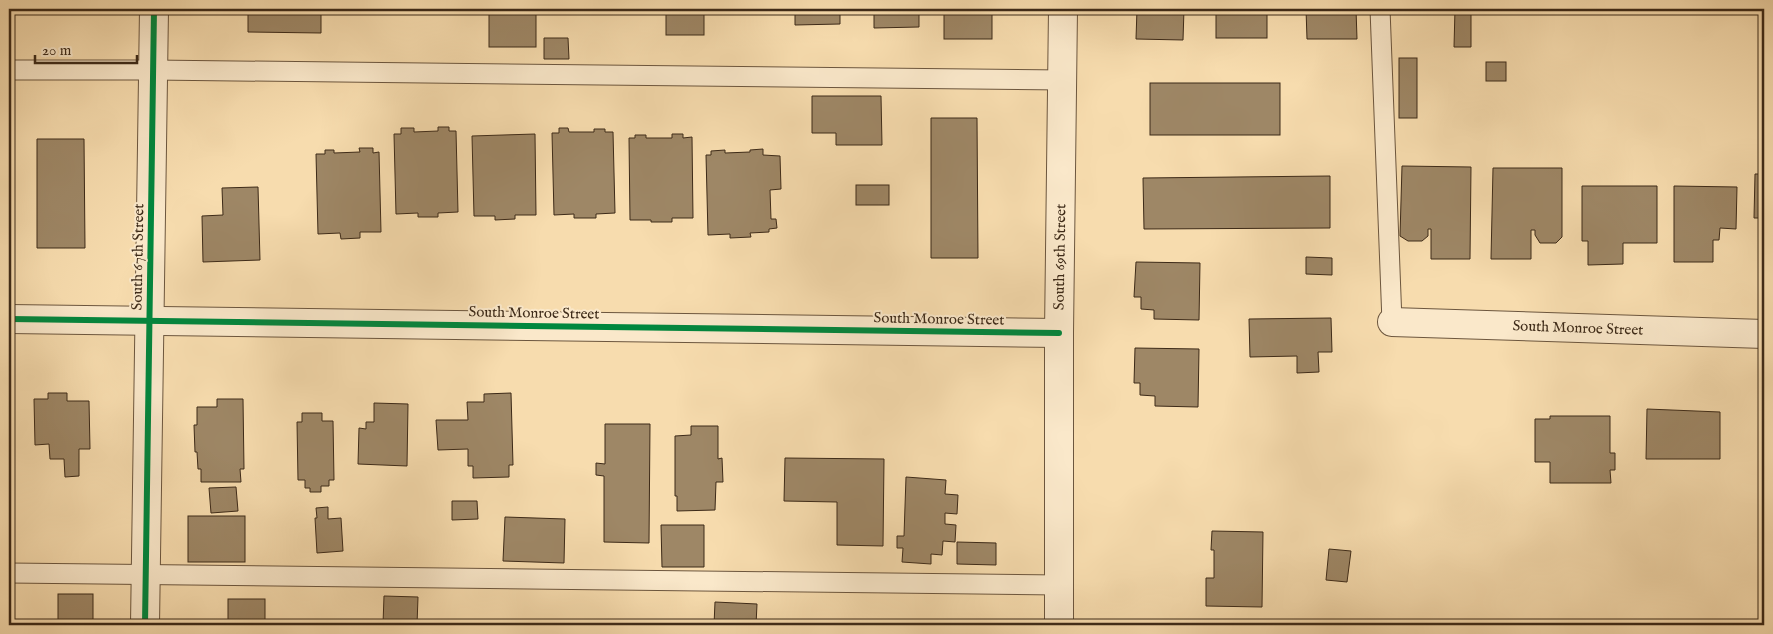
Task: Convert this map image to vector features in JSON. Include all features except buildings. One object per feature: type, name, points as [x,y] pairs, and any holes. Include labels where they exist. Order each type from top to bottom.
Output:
[{"type":"street","name":"South 67th Street","points":[[145,625],[154,9]]},
{"type":"street","name":"South 69th Street","points":[[1059,625],[1059,333],[1063,9]]},
{"type":"street","name":"South Monroe Street","points":[[9,320],[149,320],[1059,333]]},
{"type":"street","name":"South Monroe Street","points":[[1392,322],[1764,334]]},
{"type":"lane","points":[[1380,9],[1392,322]]},
{"type":"lane","points":[[9,70],[1063,80]]},
{"type":"lane","points":[[9,573],[1059,585]]},
{"type":"cycle path","points":[[145,625],[154,9]]},
{"type":"cycle path","points":[[9,319],[1059,333]]}]
